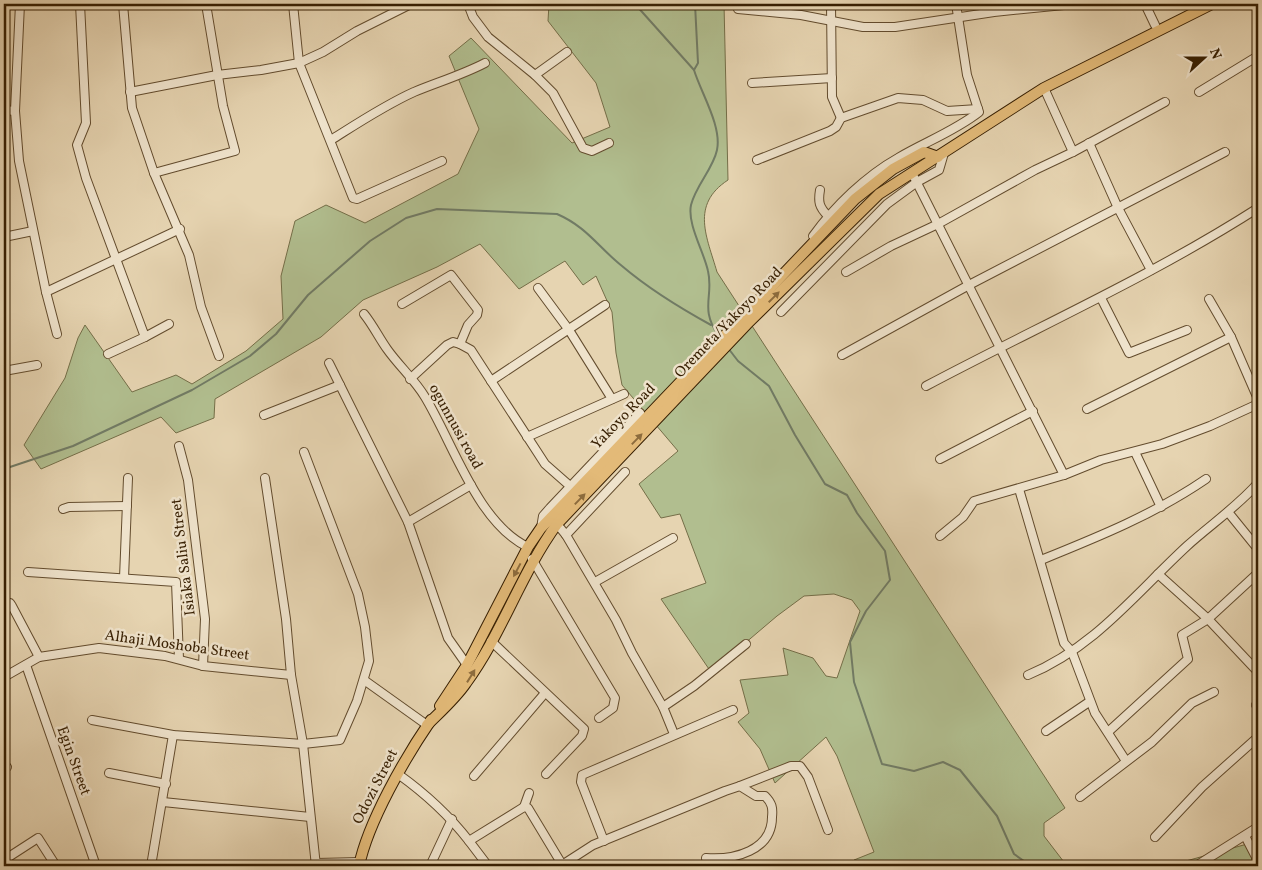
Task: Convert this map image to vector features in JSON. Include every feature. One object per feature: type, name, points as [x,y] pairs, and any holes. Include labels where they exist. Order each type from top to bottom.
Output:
[{"type":"main road","name":"Oremeta/Yakoyo Road","points":[[427,725],[466,684],[514,600],[532,559],[557,524],[601,471],[879,194],[915,178],[940,155],[1044,88],[1212,4]]},
{"type":"main road","name":"Yakoyo Road","points":[[427,725],[467,665],[528,547],[541,528],[601,471],[855,199],[892,169],[924,152],[940,155]]},
{"type":"main road","name":"Odozi Street","points":[[360,864],[368,836],[398,774],[427,725]]},
{"type":"street","points":[[20,4],[15,111],[19,161],[46,292],[57,334]]},
{"type":"street","points":[[80,4],[86,124],[76,145],[86,178],[145,337]]},
{"type":"street","points":[[123,4],[130,92],[138,129],[154,173],[180,229],[189,255],[201,308],[219,356]]},
{"type":"street","points":[[154,173],[234,151],[217,75],[206,4]]},
{"type":"street","points":[[293,4],[298,63],[331,140],[353,198],[357,199],[442,161]]},
{"type":"street","points":[[130,92],[217,75],[261,70],[298,63],[323,52],[357,31],[411,4]]},
{"type":"street","points":[[468,4],[473,17],[488,37],[535,75],[553,93],[583,148],[592,151],[609,143]]},
{"type":"street","points":[[831,4],[833,22],[832,97],[841,118]]},
{"type":"street","points":[[813,236],[828,216],[884,168],[978,113],[967,75],[956,4]]},
{"type":"street","points":[[738,9],[801,15],[863,27],[895,27],[1074,4]]},
{"type":"street","points":[[1145,4],[1155,26]]},
{"type":"street","points":[[535,75],[567,52]]},
{"type":"street","points":[[1199,92],[1258,56]]},
{"type":"street","points":[[331,140],[368,116],[414,92],[461,76],[485,63]]},
{"type":"street","points":[[752,83],[832,78]]},
{"type":"street","points":[[1044,88],[1073,152]]},
{"type":"street","points":[[757,160],[830,131],[836,127],[841,118],[898,98],[923,100],[947,111],[978,109]]},
{"type":"street","points":[[846,272],[891,246],[938,224],[1035,170],[1073,152],[1165,102]]},
{"type":"street","points":[[4,110],[15,111]]},
{"type":"street","points":[[1089,143],[1118,208],[1151,270]]},
{"type":"street","points":[[842,355],[969,285],[1225,152]]},
{"type":"street","points":[[781,312],[915,178],[1064,475]]},
{"type":"street","points":[[820,190],[818,201],[821,209],[828,216]]},
{"type":"street","points":[[926,386],[999,347],[1101,298],[1258,208]]},
{"type":"street","points":[[46,292],[180,229]]},
{"type":"street","points":[[4,237],[33,230]]},
{"type":"street","points":[[402,304],[451,275],[478,310],[478,315],[468,325],[460,344]]},
{"type":"street","points":[[538,288],[569,330],[612,399]]},
{"type":"street","points":[[1101,298],[1129,353],[1187,330]]},
{"type":"street","points":[[1209,299],[1231,337],[1258,399]]},
{"type":"street","points":[[491,381],[605,305]]},
{"type":"street","name":"ogunnusi road","points":[[364,314],[425,397],[471,485],[510,536],[528,547]]},
{"type":"street","points":[[108,354],[169,324]]},
{"type":"street","points":[[1087,409],[1231,337]]},
{"type":"street","points":[[410,379],[447,345],[453,342],[471,350],[545,464],[570,486]]},
{"type":"street","points":[[329,363],[408,522],[448,638],[467,665]]},
{"type":"street","points":[[4,372],[37,366]]},
{"type":"street","points":[[264,415],[340,385]]},
{"type":"street","points":[[527,437],[624,394]]},
{"type":"street","points":[[940,536],[963,516],[974,501],[1064,475],[1101,460],[1135,452],[1210,426],[1258,404]]},
{"type":"street","points":[[940,459],[1033,411]]},
{"type":"street","points":[[541,528],[543,516],[640,413]]},
{"type":"street","name":"Isiaka Saliu Street","points":[[180,446],[188,480],[205,619],[204,666]]},
{"type":"street","points":[[92,720],[173,735],[303,744],[340,740],[364,680],[368,661],[365,627],[358,594],[304,452]]},
{"type":"street","points":[[1135,452],[1160,506]]},
{"type":"street","points":[[566,534],[625,472]]},
{"type":"street","points":[[124,578],[128,478]]},
{"type":"street","points":[[265,478],[286,619],[291,675],[303,744],[316,865],[360,864]]},
{"type":"street","points":[[1041,560],[1097,538],[1160,506],[1206,479]]},
{"type":"street","points":[[1028,675],[1055,664],[1109,622],[1158,574],[1258,483]]},
{"type":"street","points":[[408,522],[471,485]]},
{"type":"street","points":[[1019,489],[1064,642],[1072,652],[1089,702],[1126,761]]},
{"type":"street","points":[[63,509],[69,507],[126,506]]},
{"type":"street","points":[[1228,512],[1258,549]]},
{"type":"street","points":[[557,524],[566,534],[595,582],[663,707],[674,734]]},
{"type":"street","points":[[595,582],[673,538]]},
{"type":"street","points":[[532,559],[615,698],[613,708],[599,718]]},
{"type":"street","points":[[28,572],[176,582],[179,659]]},
{"type":"street","points":[[1158,574],[1208,620],[1258,672]]},
{"type":"street","points":[[1108,732],[1188,659],[1182,635],[1208,620],[1258,575]]},
{"type":"street","points":[[4,603],[10,603],[12,606],[39,657]]},
{"type":"street","points":[[491,641],[584,728],[582,736],[546,774]]},
{"type":"street","points":[[663,707],[694,686],[746,644]]},
{"type":"street","name":"Alhaji Moshoba Street","points":[[4,677],[39,657],[99,648],[179,659],[204,666],[291,675]]},
{"type":"street","name":"Egin Street","points":[[26,665],[96,866]]},
{"type":"street","points":[[364,680],[427,725]]},
{"type":"street","points":[[1080,797],[1152,742],[1192,703],[1214,692]]},
{"type":"street","points":[[474,776],[545,693]]},
{"type":"street","points":[[1046,731],[1089,702]]},
{"type":"street","points":[[604,841],[581,782],[582,775],[733,710]]},
{"type":"street","points":[[151,866],[173,735]]},
{"type":"street","points":[[1155,837],[1202,787],[1258,737]]},
{"type":"street","points":[[524,807],[528,808],[562,866],[590,846],[791,766],[800,766],[808,777],[828,830]]},
{"type":"street","points":[[109,773],[166,784]]},
{"type":"street","points":[[398,774],[428,796],[452,819],[488,866]]},
{"type":"street","points":[[706,858],[728,858],[755,849],[770,834],[773,808],[770,800],[765,796],[756,796],[740,786]]},
{"type":"street","points":[[469,841],[524,807],[529,793]]},
{"type":"street","points":[[163,802],[310,816]]},
{"type":"street","points":[[430,866],[452,819]]},
{"type":"street","points":[[1196,866],[1258,827]]},
{"type":"street","points":[[1245,836],[1258,861]]},
{"type":"street","points":[[4,860],[38,838],[56,866]]},
{"type":"green space","points":[[549,4],[724,4],[728,180],[716,190],[709,200],[704,222],[717,272],[1065,808],[1044,823],[1044,836],[1067,866],[852,866],[854,860],[874,852],[837,756],[826,737],[775,783],[760,749],[738,722],[749,713],[740,680],[788,675],[783,648],[813,658],[826,676],[837,678],[860,611],[852,600],[834,594],[804,596],[777,616],[711,672],[661,599],[706,583],[680,514],[661,518],[639,484],[678,451],[622,385],[616,353],[612,312],[596,276],[583,285],[565,261],[519,289],[480,244],[437,267],[363,300],[321,337],[215,399],[214,418],[176,433],[161,417],[41,469],[24,445],[65,378],[78,338],[85,325],[132,392],[176,375],[192,384],[246,351],[283,319],[281,276],[295,221],[326,205],[365,223],[458,174],[479,129],[449,56],[471,38],[572,143],[610,127],[596,83],[548,21]]},
{"type":"green space","points":[[1258,841],[1258,866],[1168,866]]},
{"type":"waterway","points":[[635,4],[694,70]]},
{"type":"waterway","points":[[695,4],[698,63],[694,70],[714,120],[718,141],[715,157],[693,198],[690,213],[708,271],[708,310],[713,326],[719,336]]},
{"type":"waterway","points":[[4,469],[73,446],[192,390],[250,356],[276,334],[308,295],[370,241],[406,218],[437,209],[557,214],[584,231],[643,283],[711,325]]},
{"type":"waterway","points":[[728,348],[738,361],[769,386],[795,435],[825,484],[847,495],[857,513],[885,551],[890,580],[866,611],[850,642],[854,682],[882,764],[914,771],[943,762],[960,770],[997,816],[1014,854],[1031,866]]}]
